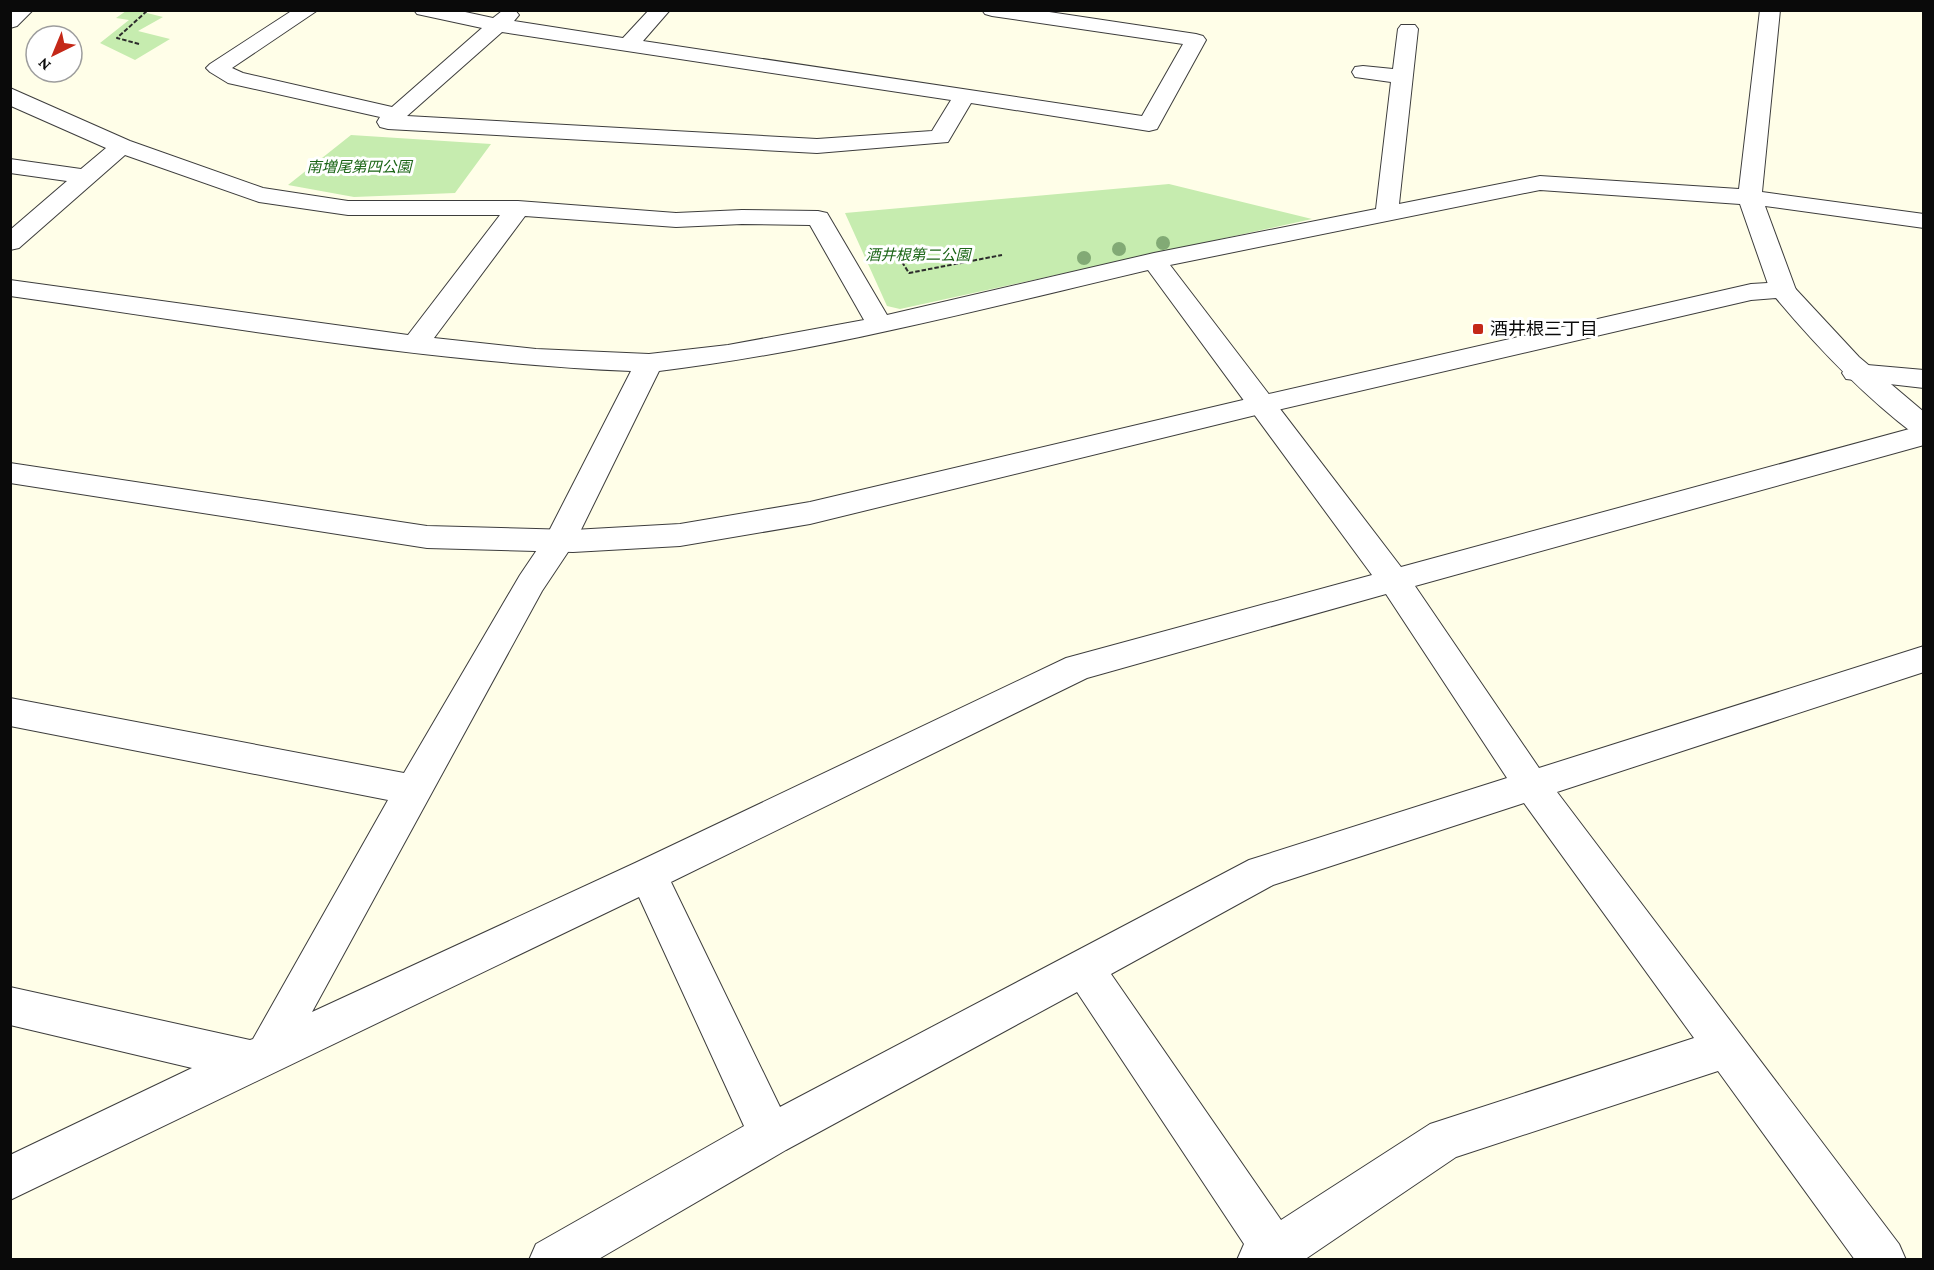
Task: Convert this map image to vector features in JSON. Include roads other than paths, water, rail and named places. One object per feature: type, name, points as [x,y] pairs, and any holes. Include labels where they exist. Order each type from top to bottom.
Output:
[{"type":"street","points":[[10,22],[23,10]]},
{"type":"street","points":[[308,10],[217,68],[236,78],[396,114]]},
{"type":"street","points":[[424,10],[497,25],[1149,124],[1196,40],[992,10]]},
{"type":"street","points":[[515,10],[387,122],[818,146],[939,137],[964,96]]},
{"type":"street","points":[[628,45],[660,10]]},
{"type":"street","points":[[1770,10],[1750,197],[1784,290],[1820,336],[1856,373],[1923,427]]},
{"type":"street","points":[[1391,214],[1387,208],[1408,29]]},
{"type":"street","points":[[1363,72],[1402,76]]},
{"type":"street","points":[[10,94],[19,101],[122,146],[259,195],[348,208],[518,208],[676,220],[742,217],[818,218],[880,325]]},
{"type":"street","points":[[10,243],[122,146]]},
{"type":"street","points":[[10,166],[88,177]]},
{"type":"street","points":[[10,288],[415,344],[536,358],[649,363],[728,354],[880,325],[1154,261],[1540,183],[1750,197],[1923,221]]},
{"type":"street","points":[[415,344],[518,208]]},
{"type":"street","points":[[1154,261],[1394,581],[1532,786],[1883,1260]]},
{"type":"street","points":[[10,472],[427,537],[495,541],[661,537],[748,526],[1751,292],[1784,290]]},
{"type":"street","points":[[259,1058],[531,583],[560,540],[649,363]]},
{"type":"street","points":[[1856,373],[1923,379]]},
{"type":"street","points":[[10,1178],[648,875],[1078,667],[1923,435]]},
{"type":"street","points":[[552,1260],[771,1135],[1262,872],[1923,659]]},
{"type":"street","points":[[10,712],[413,790]]},
{"type":"street","points":[[648,875],[771,1135]]},
{"type":"street","points":[[1083,968],[1272,1256],[1445,1138],[1726,1048]]},
{"type":"street","points":[[10,1006],[259,1058]]},
{"type":"place","name":"酒井根三丁目","points":[[1478,329]]},
{"type":"park label","name":"南増尾第四公園","points":[[359,167]]},
{"type":"park label","name":"酒井根第二公園","points":[[918,255]]}]
